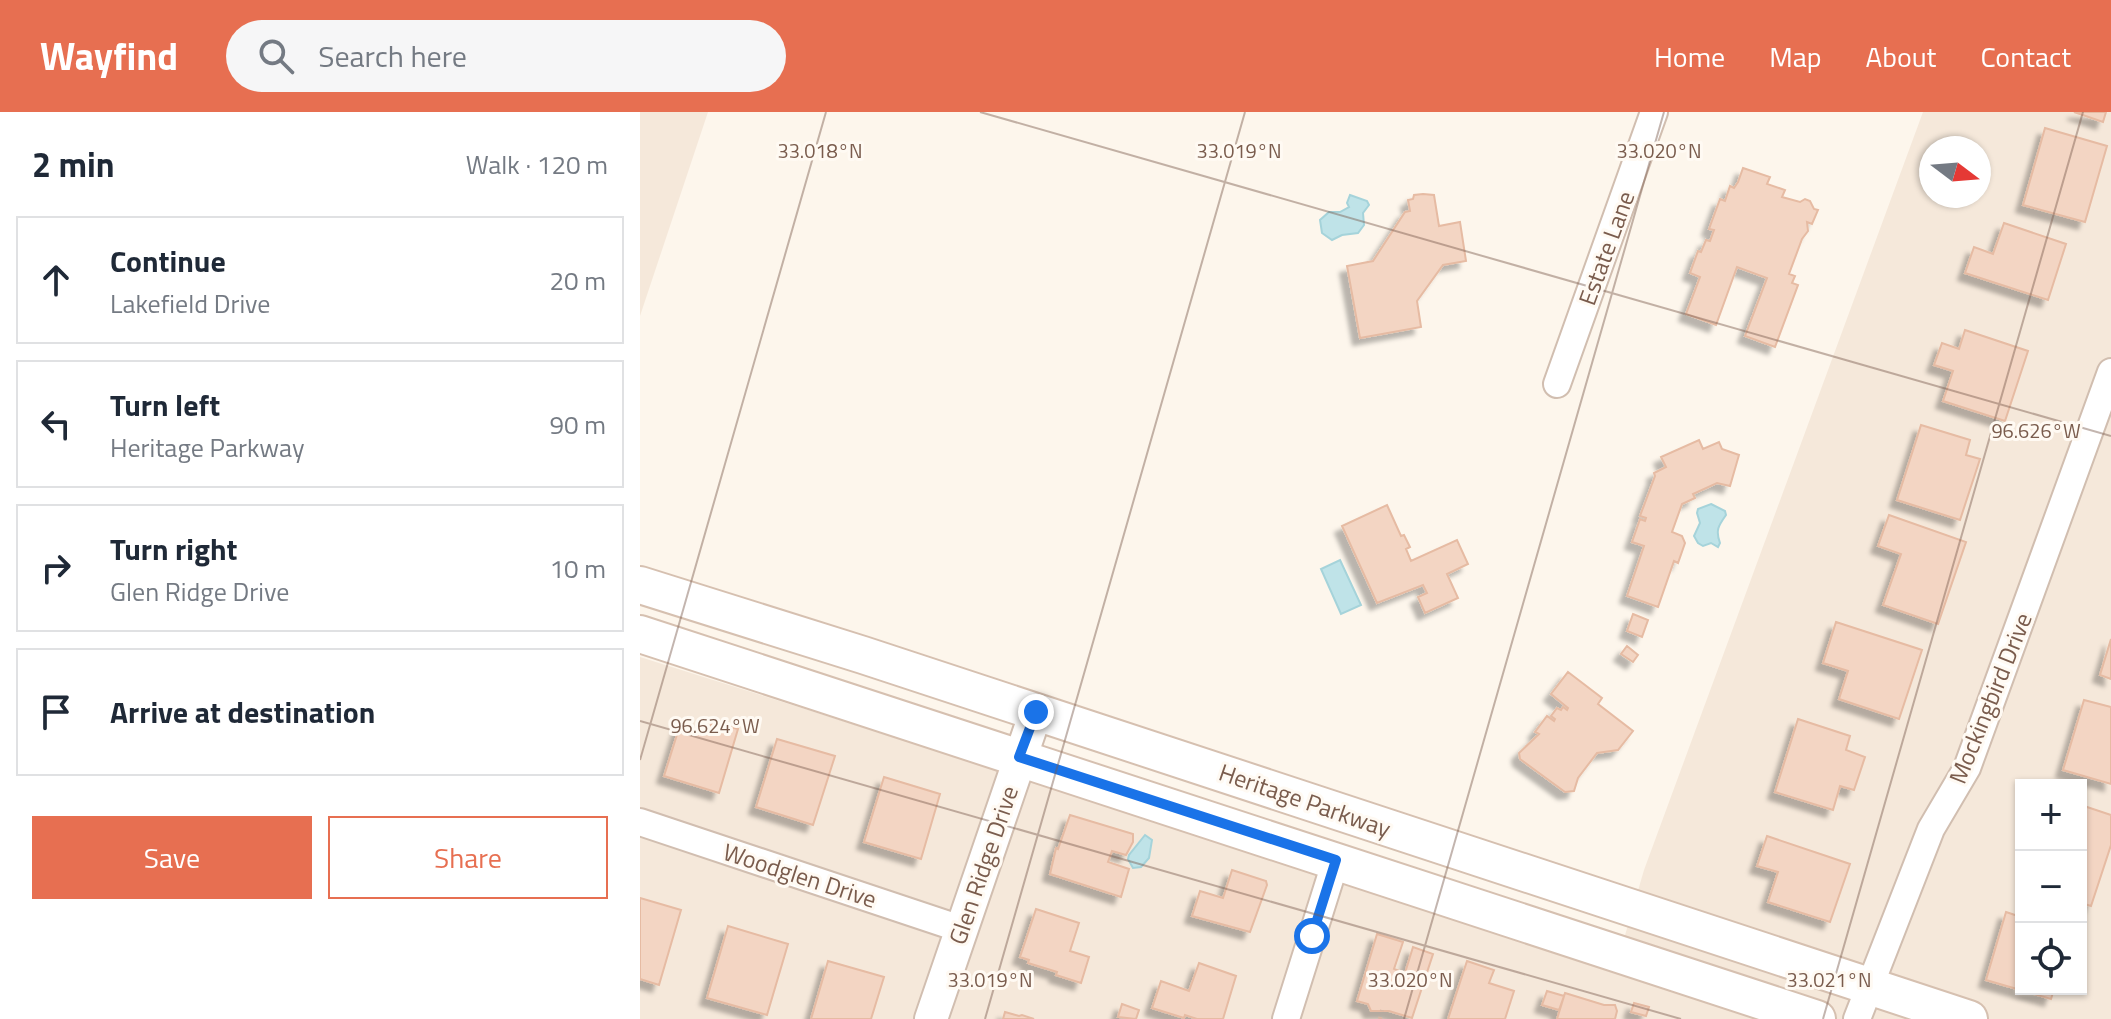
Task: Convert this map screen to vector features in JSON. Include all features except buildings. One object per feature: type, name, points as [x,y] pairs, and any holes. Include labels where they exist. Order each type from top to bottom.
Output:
[{"type":"main road","name":"Heritage Parkway","points":[[640,585],[1036,712],[1864,1003],[1969,1019]]},
{"type":"main road","name":"Heritage Parkway","points":[[640,634],[1817,1019]]},
{"type":"street","name":"Estate Lane","points":[[1557,384],[1654,112]]},
{"type":"street","name":"Mockingbird Drive","points":[[1864,1003],[1931,829],[1967,768],[2100,438],[2111,372]]},
{"type":"street","name":"Glen Ridge Drive","points":[[931,1019],[1036,712]]},
{"type":"street","name":"Woodglen Drive","points":[[640,822],[961,929]]},
{"type":"street","points":[[1286,1019],[1336,860]]},
{"type":"path","points":[[1380,1019],[1382,1010]]},
{"type":"shaded area","points":[[640,112],[708,112],[640,316]]},
{"type":"shaded area","points":[[1923,112],[2111,112],[2111,1019],[640,1019],[640,657],[954,756],[1614,973],[1644,870]]},
{"type":"water","points":[[1350,195],[1367,201],[1369,205],[1363,213],[1364,225],[1358,233],[1332,240],[1322,233],[1320,220],[1329,212],[1340,212],[1349,207]]},
{"type":"water","points":[[1711,504],[1725,511],[1726,515],[1718,528],[1718,547],[1711,543],[1703,546],[1694,536],[1700,523],[1698,509]]},
{"type":"water","points":[[1340,560],[1361,605],[1341,614],[1321,569]]},
{"type":"water","points":[[1145,835],[1152,840],[1149,858],[1141,867],[1133,868],[1129,855]]},
{"type":"route","points":[[1036,712],[1019,757],[1336,860],[1312,936]]}]
